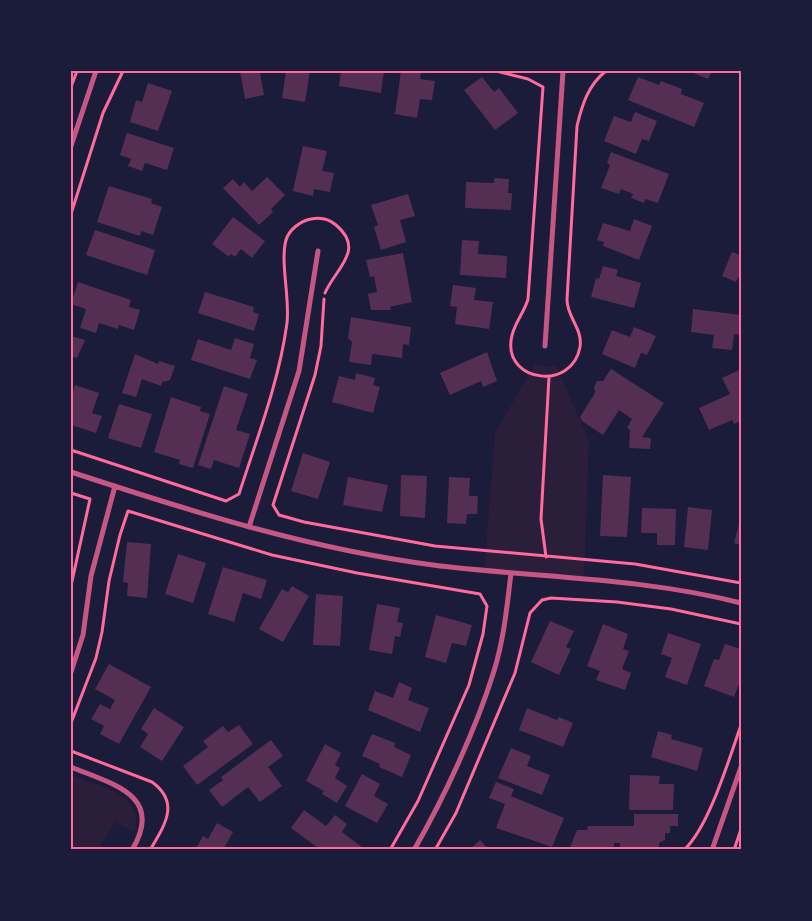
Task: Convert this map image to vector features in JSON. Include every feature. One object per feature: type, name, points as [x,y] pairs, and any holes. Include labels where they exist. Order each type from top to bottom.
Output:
[{"type":"street","points":[[71,146],[96,71]]},
{"type":"street","points":[[545,346],[563,71]]},
{"type":"street","points":[[249,527],[299,371],[318,251]]},
{"type":"street","points":[[71,472],[249,527],[316,545],[384,558],[511,573],[659,587],[741,603]]},
{"type":"street","points":[[71,672],[84,635],[91,576],[115,486]]},
{"type":"street","points":[[414,850],[444,793],[494,671],[504,628],[511,573]]},
{"type":"street","points":[[71,767],[124,789],[136,799],[143,812],[143,826],[132,850]]},
{"type":"street","points":[[712,850],[741,767]]},
{"type":"path","points":[[71,87],[77,71]]},
{"type":"path","points":[[71,214],[103,113],[123,71]]},
{"type":"path","points":[[496,71],[528,79],[543,87],[528,299],[514,327],[510,343],[515,358],[524,369],[537,376],[549,377],[564,372],[575,359],[579,350],[579,333],[567,310],[578,126],[584,100],[599,76],[606,71]]},
{"type":"path","points":[[546,557],[541,519],[549,377]]},
{"type":"path","points":[[71,450],[226,501],[239,494]]},
{"type":"path","points":[[71,493],[90,500],[71,586]]},
{"type":"path","points":[[273,505],[279,515],[387,538],[479,551],[635,564],[741,583]]},
{"type":"path","points":[[71,723],[96,658],[111,572],[128,511],[281,557],[357,573],[480,594],[487,606],[479,655],[469,685],[418,801],[390,850]]},
{"type":"path","points":[[435,850],[456,813],[515,674],[530,613],[542,600],[551,598],[617,602],[671,610],[741,624]]},
{"type":"path","points":[[684,850],[698,834],[706,817],[741,725]]},
{"type":"path","points":[[734,850],[741,829]]},
{"type":"shaded area","points":[[535,364],[547,367],[556,365],[589,441],[584,578],[484,571],[495,433]]},
{"type":"shaded area","points":[[71,775],[118,793],[127,800],[133,809],[136,819],[134,832],[115,822],[98,850],[71,850]]},
{"type":"building","points":[[240,71],[266,71],[260,73],[264,95],[245,99]]},
{"type":"building","points":[[286,71],[310,71],[305,102],[282,98]]},
{"type":"building","points":[[341,71],[384,71],[381,93],[339,86]]},
{"type":"building","points":[[401,71],[421,72],[420,79],[435,81],[432,100],[420,99],[417,118],[395,114]]},
{"type":"building","points":[[688,71],[712,71],[708,79]]},
{"type":"building","points":[[482,77],[494,92],[499,88],[518,113],[495,130],[464,90]]},
{"type":"building","points":[[638,77],[659,85],[661,81],[682,89],[681,94],[704,103],[694,127],[628,100]]},
{"type":"building","points":[[148,83],[172,91],[158,131],[130,122],[136,100],[142,102]]},
{"type":"building","points":[[635,112],[657,121],[649,141],[642,139],[636,154],[604,141],[614,116],[631,122]]},
{"type":"building","points":[[127,133],[174,148],[167,170],[145,163],[142,171],[128,166],[131,159],[120,155]]},
{"type":"building","points":[[303,146],[327,151],[322,171],[334,173],[330,192],[314,189],[313,196],[293,191]]},
{"type":"building","points":[[611,152],[669,174],[658,203],[645,199],[644,203],[631,198],[633,194],[621,189],[619,194],[601,188],[610,165],[607,163]]},
{"type":"building","points":[[267,177],[285,195],[271,209],[273,212],[259,225],[223,188],[233,179],[240,187],[244,182],[252,191]]},
{"type":"building","points":[[494,178],[509,179],[508,193],[512,193],[511,210],[465,208],[466,182],[494,183]]},
{"type":"building","points":[[109,186],[152,199],[151,203],[162,207],[153,235],[141,231],[140,236],[97,222]]},
{"type":"building","points":[[408,194],[415,216],[400,220],[406,242],[381,250],[374,227],[378,225],[371,205]]},
{"type":"building","points":[[233,217],[265,241],[252,258],[241,249],[235,257],[231,254],[229,257],[212,244]]},
{"type":"building","points":[[634,219],[652,226],[639,260],[603,246],[604,242],[597,240],[603,223],[630,231]]},
{"type":"building","points":[[95,230],[155,250],[147,275],[86,255]]},
{"type":"building","points":[[462,240],[479,241],[478,254],[507,256],[506,278],[460,275]]},
{"type":"building","points":[[732,252],[741,255],[741,279],[738,277],[736,282],[722,276]]},
{"type":"building","points":[[403,253],[412,302],[390,307],[391,310],[371,310],[368,294],[377,292],[374,276],[370,277],[366,260]]},
{"type":"building","points":[[603,266],[618,270],[616,276],[641,283],[634,308],[591,297],[596,278],[599,279]]},
{"type":"building","points":[[78,282],[131,300],[129,307],[140,310],[134,330],[119,325],[118,329],[99,323],[96,333],[80,328],[86,309],[71,304]]},
{"type":"building","points":[[453,285],[476,288],[474,300],[493,302],[489,329],[455,324],[457,307],[450,306]]},
{"type":"building","points":[[205,292],[254,307],[253,312],[259,314],[254,331],[198,313]]},
{"type":"building","points":[[693,309],[741,315],[741,335],[734,334],[732,350],[712,348],[714,335],[691,332]]},
{"type":"building","points":[[351,317],[411,327],[409,345],[403,344],[402,358],[372,354],[371,365],[349,362],[352,342],[348,338]]},
{"type":"building","points":[[634,327],[656,336],[647,355],[641,353],[635,368],[602,354],[612,330],[630,337]]},
{"type":"building","points":[[71,336],[85,340],[77,358],[71,356]]},
{"type":"building","points":[[235,338],[254,344],[250,358],[257,360],[250,379],[191,360],[198,339],[231,350]]},
{"type":"building","points":[[487,352],[497,381],[483,387],[481,381],[450,395],[440,373]]},
{"type":"building","points":[[135,354],[158,364],[159,361],[175,366],[170,380],[162,382],[161,386],[142,379],[136,397],[122,393]]},
{"type":"building","points":[[611,369],[664,403],[642,437],[651,438],[650,449],[629,448],[630,430],[627,428],[632,419],[619,410],[603,435],[582,421],[580,417],[595,393],[594,387],[597,381],[603,381]]},
{"type":"building","points":[[739,370],[741,421],[734,424],[732,420],[709,430],[699,408],[730,394],[722,378]]},
{"type":"building","points":[[356,373],[375,378],[373,385],[380,387],[373,413],[332,402],[339,376],[355,380]]},
{"type":"building","points":[[75,385],[99,393],[92,413],[102,416],[96,433],[71,425],[71,397]]},
{"type":"building","points":[[224,386],[248,394],[236,430],[250,434],[239,468],[214,460],[211,469],[198,465]]},
{"type":"building","points":[[171,397],[201,407],[200,411],[210,414],[193,468],[179,464],[180,460],[154,452]]},
{"type":"building","points":[[119,404],[152,414],[141,448],[108,438]]},
{"type":"building","points":[[303,453],[330,462],[318,499],[291,491]]},
{"type":"building","points":[[401,475],[427,476],[425,518],[400,516]]},
{"type":"building","points":[[603,475],[631,477],[627,537],[600,536]]},
{"type":"building","points":[[348,477],[388,485],[382,512],[343,505]]},
{"type":"building","points":[[449,477],[470,478],[469,496],[478,496],[477,514],[467,514],[466,524],[447,523]]},
{"type":"building","points":[[688,507],[712,510],[708,550],[684,547]]},
{"type":"building","points":[[642,508],[676,509],[675,545],[657,545],[657,533],[641,533]]},
{"type":"building","points":[[741,521],[741,545],[734,543]]},
{"type":"building","points":[[127,542],[151,544],[147,598],[127,596],[128,583],[123,582]]},
{"type":"building","points":[[178,554],[206,563],[193,603],[165,594]]},
{"type":"building","points":[[223,567],[267,580],[261,599],[243,593],[234,622],[208,614]]},
{"type":"building","points":[[292,586],[309,596],[283,642],[259,629],[282,589],[288,592]]},
{"type":"building","points":[[316,594],[343,596],[340,646],[313,645]]},
{"type":"building","points":[[377,604],[400,608],[397,622],[403,623],[400,637],[395,636],[392,654],[369,650]]},
{"type":"building","points":[[436,615],[472,625],[466,646],[452,643],[446,663],[425,657]]},
{"type":"building","points":[[550,621],[574,631],[566,647],[571,649],[559,675],[531,662]]},
{"type":"building","points":[[603,624],[628,634],[623,649],[629,651],[622,669],[631,673],[625,690],[596,680],[600,671],[587,666]]},
{"type":"building","points":[[668,633],[701,644],[687,685],[665,677],[672,658],[661,654]]},
{"type":"building","points":[[725,644],[741,649],[741,679],[734,697],[704,686],[714,659],[719,660]]},
{"type":"building","points":[[109,664],[151,687],[119,744],[100,734],[104,726],[91,719],[100,704],[110,709],[115,700],[95,689]]},
{"type":"building","points":[[399,682],[412,688],[408,700],[429,708],[420,732],[368,710],[375,691],[393,698]]},
{"type":"building","points":[[154,708],[184,727],[162,761],[140,747],[148,734],[141,729]]},
{"type":"building","points":[[527,708],[557,720],[559,717],[573,723],[563,747],[519,730]]},
{"type":"building","points":[[239,725],[253,744],[197,785],[183,766],[208,747],[203,741],[223,726],[228,732]]},
{"type":"building","points":[[658,731],[672,735],[671,739],[703,748],[697,771],[651,757]]},
{"type":"building","points":[[372,734],[395,743],[394,747],[411,755],[402,777],[379,767],[380,764],[362,756]]},
{"type":"building","points":[[271,740],[283,756],[268,767],[282,786],[260,802],[248,787],[222,807],[209,790],[223,780],[221,777]]},
{"type":"building","points":[[325,744],[341,753],[335,765],[340,768],[335,778],[347,786],[337,803],[322,794],[324,791],[306,781]]},
{"type":"building","points":[[511,748],[531,756],[527,766],[550,775],[542,795],[498,778]]},
{"type":"building","points":[[362,774],[380,784],[374,796],[388,804],[377,823],[345,806]]},
{"type":"building","points":[[630,775],[660,776],[659,784],[674,784],[673,810],[629,810]]},
{"type":"building","points":[[496,782],[514,789],[511,796],[564,818],[552,847],[496,828],[505,804],[489,798]]},
{"type":"building","points":[[304,810],[326,826],[335,815],[347,824],[342,832],[362,847],[359,850],[321,850],[291,828]]},
{"type":"building","points":[[634,814],[678,814],[678,826],[670,826],[670,833],[665,833],[665,840],[659,843],[659,848],[653,848],[653,850],[620,848],[620,843],[614,843],[614,850],[569,850],[577,830],[587,830],[588,826],[634,826]]},
{"type":"building","points":[[217,823],[233,832],[223,850],[195,850],[203,836],[208,839]]},
{"type":"building","points":[[480,840],[489,850],[469,850]]}]
